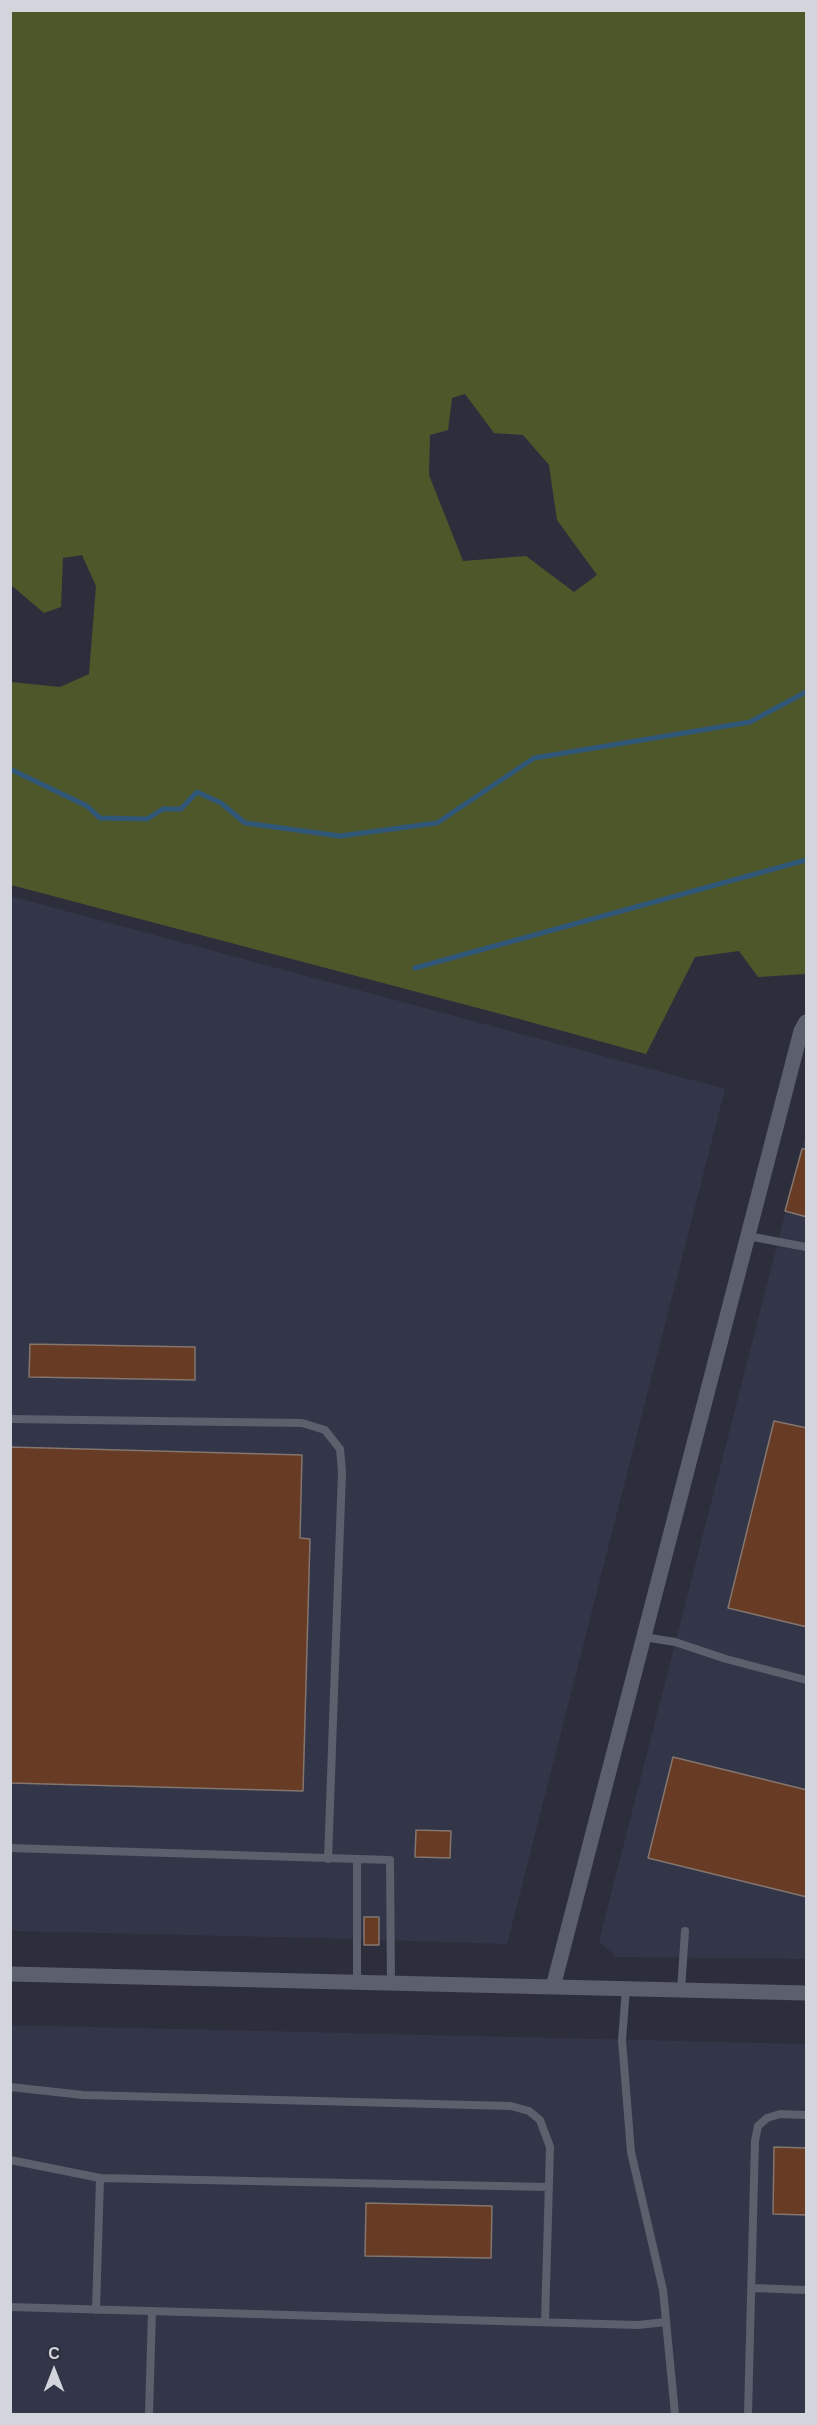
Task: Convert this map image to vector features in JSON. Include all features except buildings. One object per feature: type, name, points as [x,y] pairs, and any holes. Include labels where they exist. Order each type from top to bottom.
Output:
[{"type":"street","points":[[553,1987],[801,1031],[807,1022]]},
{"type":"street","points":[[10,1974],[807,1993]]},
{"type":"lane","points":[[748,1236],[807,1247]]},
{"type":"lane","points":[[10,1419],[302,1424],[326,1430],[340,1449],[342,1484],[328,1859]]},
{"type":"lane","points":[[644,1637],[675,1642],[726,1659],[807,1680]]},
{"type":"lane","points":[[10,1848],[390,1860],[391,1983]]},
{"type":"lane","points":[[357,1860],[357,1983]]},
{"type":"lane","points":[[681,1990],[685,1931]]},
{"type":"lane","points":[[626,1989],[622,2040],[631,2152],[663,2290],[675,2415]]},
{"type":"lane","points":[[10,2087],[83,2095],[511,2106],[529,2111],[540,2120],[550,2147],[545,2322]]},
{"type":"lane","points":[[748,2415],[755,2141],[758,2126],[767,2118],[780,2114],[807,2115]]},
{"type":"lane","points":[[10,2160],[100,2178],[549,2187]]},
{"type":"lane","points":[[96,2310],[100,2178]]},
{"type":"lane","points":[[752,2288],[807,2290]]},
{"type":"lane","points":[[10,2307],[638,2325],[666,2322]]},
{"type":"lane","points":[[149,2415],[152,2311]]},
{"type":"shaded area","points":[[10,896],[725,1089],[507,1944],[380,1940],[379,1945],[364,1945],[363,1939],[11,1931]]},
{"type":"shaded area","points":[[806,1132],[806,1959],[616,1957],[599,1941]]},
{"type":"shaded area","points":[[10,2025],[806,2044],[806,2414],[11,2414]]},
{"type":"green space","points":[[10,11],[806,11],[806,974],[758,977],[739,951],[695,957],[646,1054],[11,885],[11,682],[60,687],[89,674],[96,586],[82,555],[63,558],[61,607],[44,613],[11,585]],"holes":[[[465,394],[494,433],[523,435],[549,465],[557,520],[597,575],[574,592],[526,556],[463,561],[429,475],[430,435],[448,430],[452,398]]]},
{"type":"waterway","points":[[10,769],[87,806],[100,818],[147,819],[163,809],[181,809],[197,792],[221,803],[245,823],[340,836],[437,823],[534,758],[750,722],[806,692]]},
{"type":"waterway","points":[[415,968],[806,860]]}]
